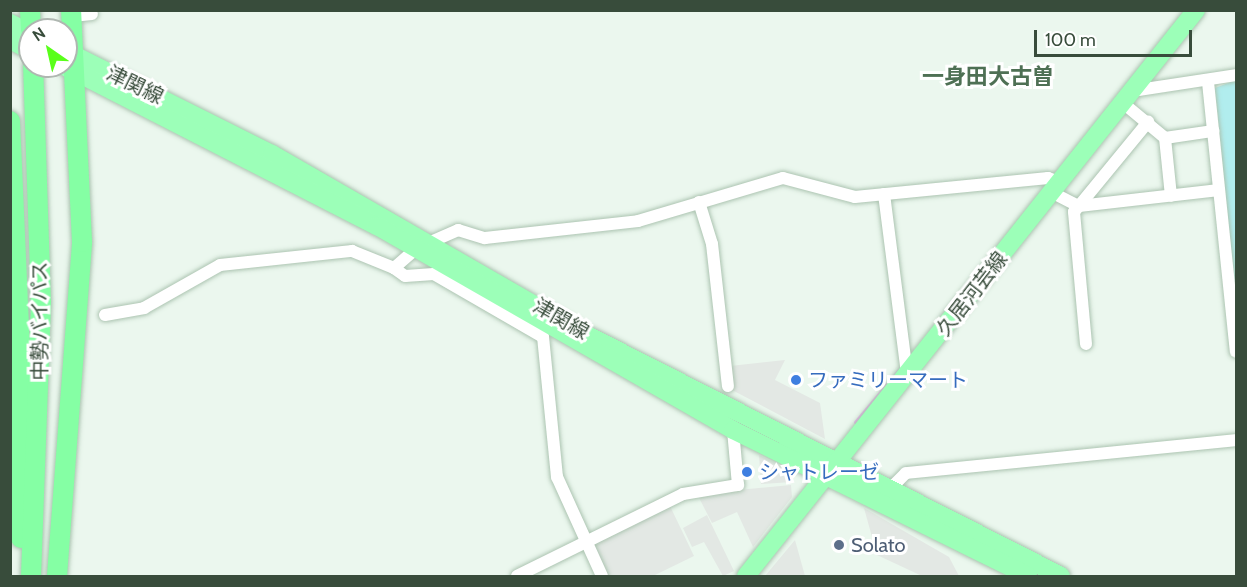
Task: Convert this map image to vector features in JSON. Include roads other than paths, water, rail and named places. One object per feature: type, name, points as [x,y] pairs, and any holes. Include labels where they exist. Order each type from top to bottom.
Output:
[{"type":"highway","name":"中勢バイパス","points":[[31,576],[40,403],[34,78]]},
{"type":"highway","points":[[57,576],[82,242],[71,78]]},
{"type":"highway","points":[[10,121],[21,382],[20,576]]},
{"type":"main road","name":"久居河芸線","points":[[746,576],[831,471],[904,367],[1196,10]]},
{"type":"main road","name":"津関線","points":[[78,65],[272,154],[425,246],[581,348],[733,430],[831,471],[888,491],[1061,576]]},
{"type":"main road","name":"津関線","points":[[425,246],[831,471],[1028,576]]},
{"type":"street","points":[[71,13],[92,14]]},
{"type":"street","points":[[1171,196],[1165,138],[1127,97],[1236,75]]},
{"type":"street","points":[[1208,82],[1236,352]]},
{"type":"street","points":[[1086,345],[1074,212],[1148,122]]},
{"type":"street","points":[[1165,138],[1213,131]]},
{"type":"street","points":[[394,268],[425,246],[458,230],[485,238],[598,227],[783,178],[855,197],[1053,183],[1079,206],[1220,190]]},
{"type":"street","points":[[884,194],[904,367]]},
{"type":"street","points":[[699,202],[712,244],[728,386]]},
{"type":"street","points":[[105,315],[144,308],[220,265],[352,251],[394,268],[405,276],[434,274],[543,337],[557,477],[602,576]]},
{"type":"street","points":[[517,576],[694,490],[738,485],[733,430]]},
{"type":"street","points":[[888,491],[906,473],[1236,440]]},
{"type":"waterway","points":[[855,422],[902,366]]},
{"type":"place","name":"ファミリーマート","points":[[796,380]]},
{"type":"place","name":"シャトレーゼ","points":[[747,472]]},
{"type":"place","name":"Solato","points":[[839,545]]},
{"type":"district","name":"一身田大古曽","points":[[988,77]]}]
